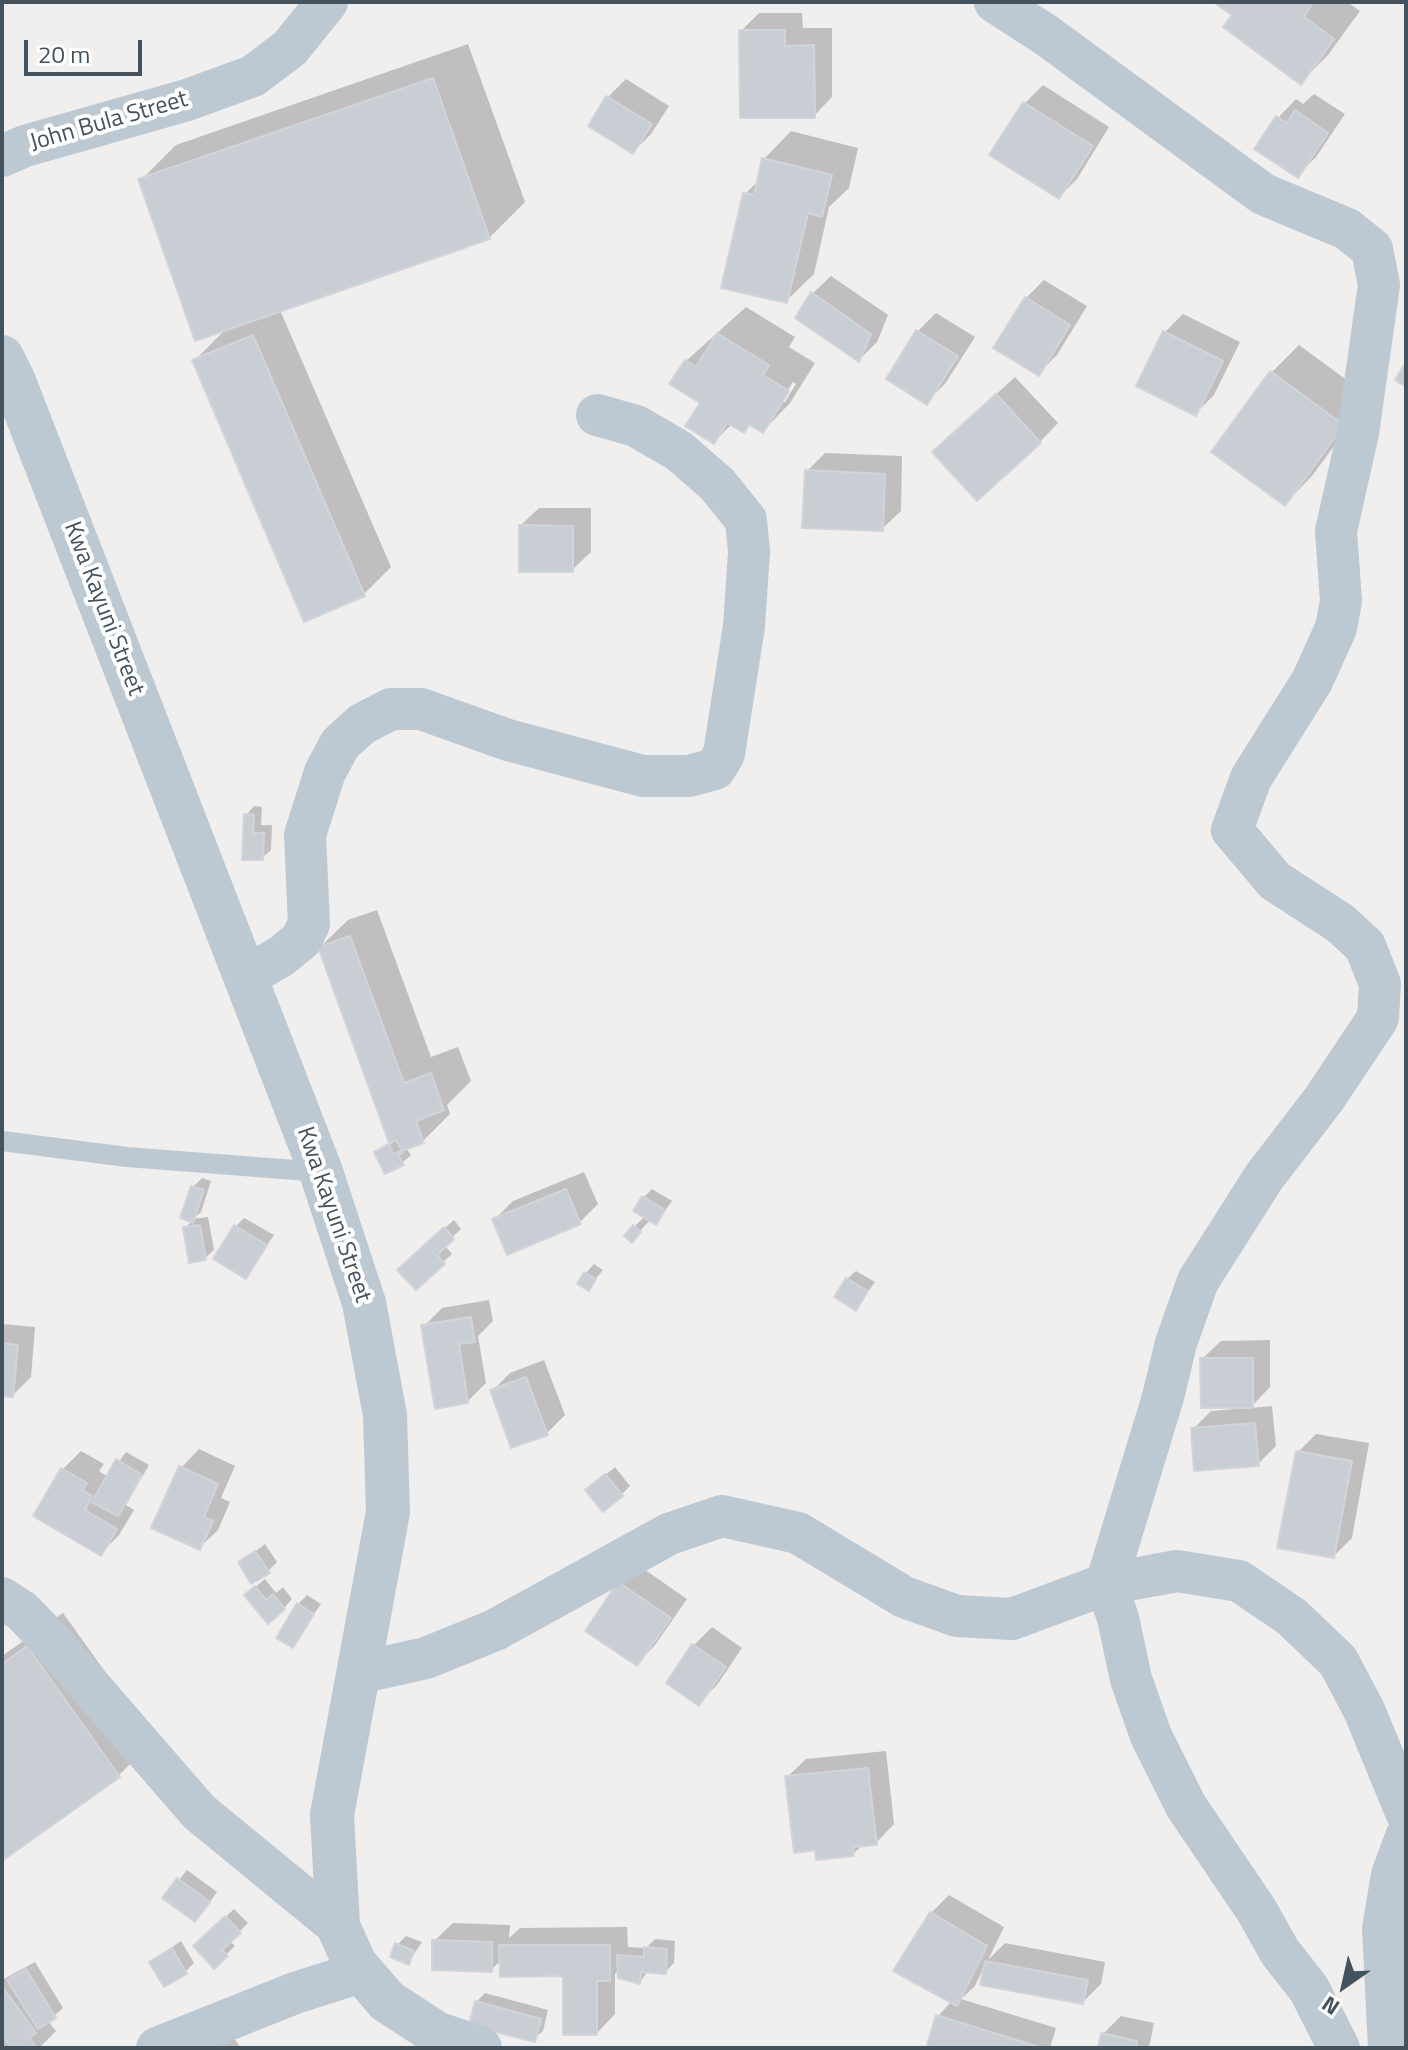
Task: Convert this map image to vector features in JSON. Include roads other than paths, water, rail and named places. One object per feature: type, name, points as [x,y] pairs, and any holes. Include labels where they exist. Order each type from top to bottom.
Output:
[{"type":"street","name":"John Bula Street","points":[[2,156],[63,133],[187,100],[253,76],[290,48],[327,2]]},
{"type":"street","points":[[995,2],[1046,35],[1263,194],[1347,229],[1372,249],[1379,285],[1358,433],[1336,531],[1341,601],[1336,628],[1312,681],[1251,778],[1232,830],[1275,881],[1340,923],[1365,946],[1380,984],[1378,1018],[1324,1099],[1264,1177],[1198,1281],[1176,1343],[1163,1397],[1106,1584],[1151,1736],[1186,1806],[1257,1911],[1280,1952],[1309,1989],[1339,2048]]},
{"type":"street","name":"Kwa Kayuni Street","points":[[2,357],[321,1172],[364,1303],[385,1415],[388,1512],[332,1815],[338,1926],[361,1972],[402,2014],[436,2033],[480,2048]]},
{"type":"street","points":[[245,977],[280,957],[301,940],[309,924],[305,835],[325,772],[340,744],[362,724],[391,709],[421,709],[508,740],[643,776],[689,776],[715,769],[724,754],[744,626],[749,552],[746,520],[717,484],[679,451],[636,426],[597,415]]},
{"type":"street","points":[[359,1673],[426,1658],[495,1630],[669,1534],[722,1516],[798,1533],[904,1597],[957,1616],[1012,1619],[1106,1584],[1177,1571],[1239,1581],[1292,1617],[1338,1661],[1364,1710],[1406,1812]]},
{"type":"street","points":[[2,1598],[22,1611],[50,1640],[199,1812],[338,1926]]},
{"type":"street","points":[[1389,2048],[1383,1929],[1392,1875],[1406,1837]]},
{"type":"street","points":[[157,2048],[295,1993],[361,1972]]},
{"type":"lane","points":[[2,1141],[127,1157],[321,1172]]}]
